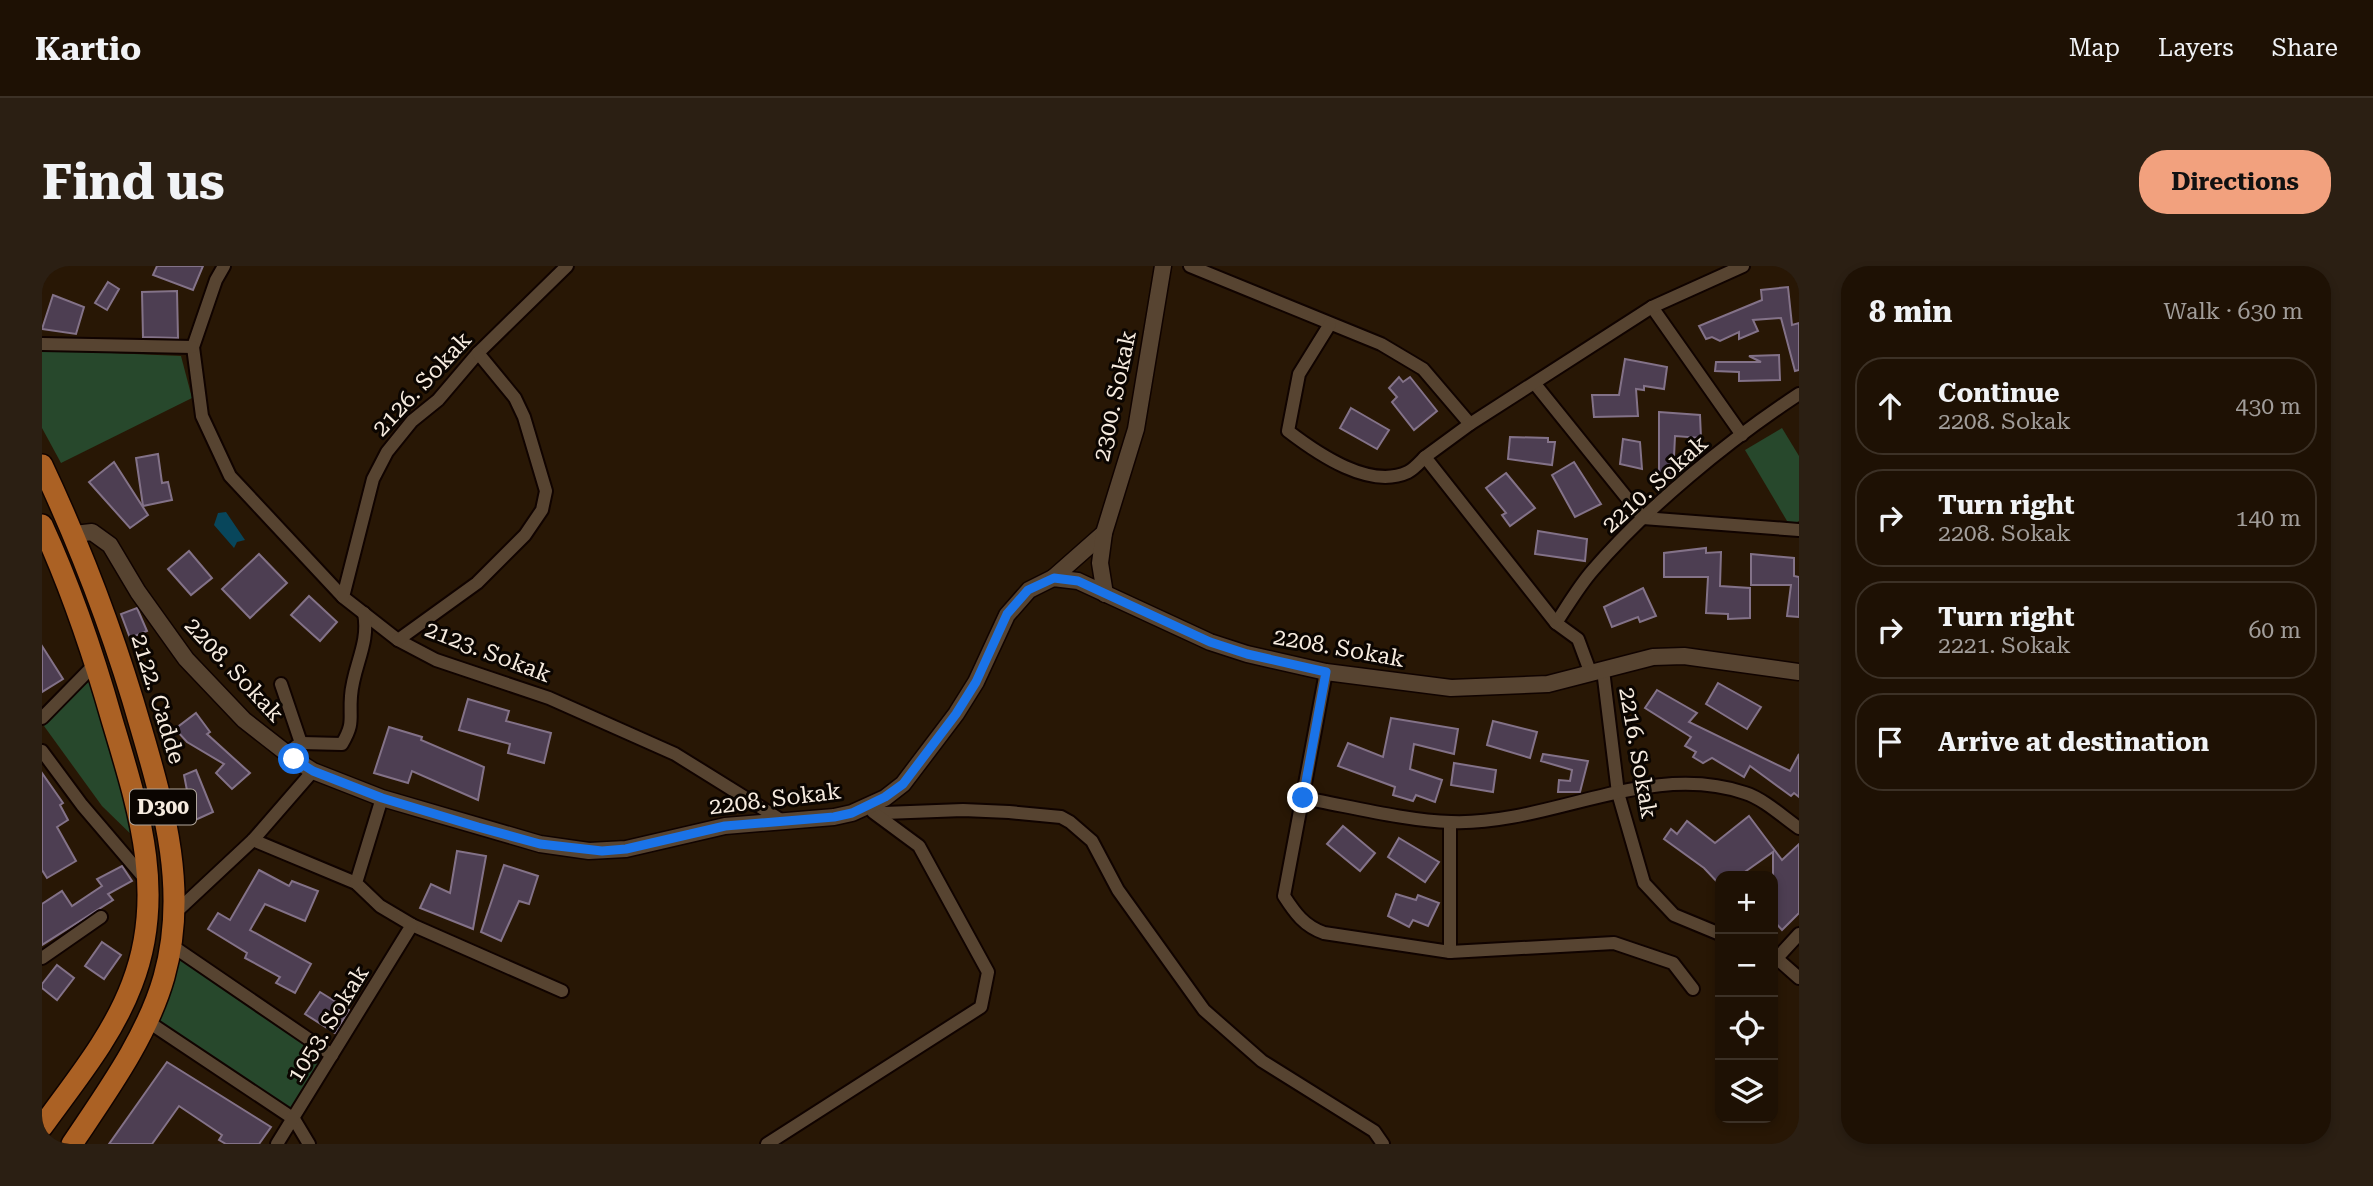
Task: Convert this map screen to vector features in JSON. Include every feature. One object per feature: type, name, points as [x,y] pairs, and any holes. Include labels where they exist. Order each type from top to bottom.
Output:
[{"type":"highway","name":"2122. Cadde","points":[[42,465],[74,534],[122,663],[167,822],[176,912],[164,978],[147,1021],[72,1144]]},
{"type":"highway","name":"D300","points":[[42,525],[47,549],[96,663],[139,810],[149,883],[145,939],[129,991],[107,1036],[42,1127]]},
{"type":"street","name":"2123. Sokak","points":[[224,266],[216,280],[193,347],[202,416],[230,476],[343,597],[398,640],[436,660],[550,698],[675,754],[781,820]]},
{"type":"street","name":"2126. Sokak","points":[[343,597],[373,480],[387,452],[412,421],[438,400],[478,353],[567,266]]},
{"type":"street","name":"2300. Sokak","points":[[1100,563],[1104,533],[1136,429],[1163,266]]},
{"type":"street","points":[[1191,266],[1381,344],[1423,369],[1470,424]]},
{"type":"street","points":[[1330,324],[1299,374],[1288,431],[1308,446],[1356,470],[1383,477],[1409,471],[1470,424],[1652,307],[1743,266]]},
{"type":"street","points":[[1652,307],[1742,435]]},
{"type":"street","points":[[42,344],[193,347]]},
{"type":"street","points":[[398,640],[477,583],[525,535],[542,510],[547,491],[524,417],[515,398],[478,353]]},
{"type":"street","points":[[1535,384],[1643,518],[1799,530]]},
{"type":"street","name":"2210. Sokak","points":[[1556,623],[1592,571],[1643,518],[1742,435],[1797,401]]},
{"type":"street","name":"2216. Sokak","points":[[1425,457],[1556,623],[1578,639],[1597,672],[1618,793],[1644,883],[1674,915],[1715,932]]},
{"type":"street","name":"2208. Sokak","points":[[74,534],[92,531],[110,545],[138,593],[186,659],[244,720],[286,754],[313,771],[382,798],[540,844],[602,851],[626,849],[700,830],[781,820],[834,817],[867,807],[911,776],[976,682],[1007,614],[1028,590],[1054,578],[1083,584],[1210,642],[1247,654],[1326,672],[1451,688],[1548,684],[1653,657],[1684,656],[1798,670]]},
{"type":"street","points":[[1054,578],[1104,533]]},
{"type":"street","points":[[1079,558],[1083,584]]},
{"type":"street","points":[[1083,584],[1100,563]]},
{"type":"street","points":[[1100,563],[1105,594]]},
{"type":"street","points":[[286,754],[301,743],[342,744],[353,726],[351,695],[365,642],[364,614]]},
{"type":"street","points":[[42,718],[96,663]]},
{"type":"street","points":[[1326,672],[1284,896],[1309,928],[1324,933],[1450,953],[1614,943],[1673,963],[1693,989]]},
{"type":"street","points":[[281,684],[301,743]]},
{"type":"street","points":[[42,751],[82,804],[149,883]]},
{"type":"street","points":[[176,912],[253,840],[313,771]]},
{"type":"street","points":[[1303,798],[1450,822],[1535,815],[1618,793],[1683,784],[1747,793],[1799,828]]},
{"type":"street","points":[[356,883],[382,798]]},
{"type":"street","points":[[767,1144],[981,1007],[988,972],[919,846],[867,807]]},
{"type":"street","points":[[867,807],[884,813],[963,810],[1009,812],[1062,817],[1070,822],[1092,841],[1118,890],[1204,1010],[1262,1061],[1374,1131],[1382,1144]]},
{"type":"street","points":[[1450,822],[1450,953]]},
{"type":"street","points":[[253,840],[356,883],[380,906],[412,925],[562,991]]},
{"type":"street","points":[[42,958],[101,917]]},
{"type":"street","name":"1053. Sokak","points":[[276,1144],[294,1119],[412,925]]},
{"type":"street","points":[[1778,954],[1799,934]]},
{"type":"street","points":[[171,945],[332,1055]]},
{"type":"street","points":[[1778,958],[1799,978]]},
{"type":"street","points":[[147,1021],[294,1119],[309,1144]]},
{"type":"green space","points":[[42,350],[181,356],[192,398],[61,463],[42,428]]},
{"type":"green space","points":[[1782,428],[1799,456],[1799,521],[1790,526],[1745,450]]},
{"type":"green space","points":[[91,677],[141,844],[102,806],[44,726]]},
{"type":"green space","points":[[171,945],[332,1055],[294,1119],[147,1021]]},
{"type":"water","points":[[226,512],[245,540],[237,542],[234,548],[214,525],[218,513]]},
{"type":"building","points":[[157,266],[203,266],[193,290],[153,275]]},
{"type":"building","points":[[108,282],[119,289],[107,310],[95,303]]},
{"type":"building","points":[[1788,287],[1792,325],[1799,323],[1799,370],[1795,371],[1781,318],[1753,320],[1758,331],[1739,339],[1739,332],[1720,341],[1712,337],[1706,339],[1699,326],[1762,300],[1761,290]]},
{"type":"building","points":[[177,291],[178,338],[143,337],[142,292]]},
{"type":"building","points":[[53,295],[84,307],[76,334],[42,329]]},
{"type":"building","points":[[1779,355],[1780,380],[1739,381],[1739,372],[1715,371],[1716,362],[1761,362],[1749,356]]},
{"type":"building","points":[[1625,359],[1667,367],[1664,389],[1644,386],[1644,390],[1636,389],[1638,416],[1594,417],[1592,395],[1619,395]]},
{"type":"building","points":[[1399,377],[1403,382],[1410,377],[1437,411],[1414,430],[1392,402],[1397,397],[1389,388]]},
{"type":"building","points":[[1351,408],[1389,430],[1377,449],[1340,428]]},
{"type":"building","points":[[1659,412],[1700,415],[1701,438],[1675,436],[1673,478],[1659,476]]},
{"type":"building","points":[[1510,437],[1548,438],[1548,442],[1555,442],[1552,465],[1508,459]]},
{"type":"building","points":[[1623,439],[1640,442],[1642,469],[1620,464]]},
{"type":"building","points":[[158,454],[162,483],[168,482],[172,500],[143,506],[136,458]]},
{"type":"building","points":[[114,462],[148,515],[130,528],[89,482]]},
{"type":"building","points":[[1574,462],[1601,504],[1575,517],[1552,475]]},
{"type":"building","points":[[1506,473],[1535,508],[1510,526],[1502,515],[1506,513],[1486,488]]},
{"type":"building","points":[[1538,531],[1587,539],[1585,561],[1535,554]]},
{"type":"building","points":[[1706,548],[1706,553],[1721,552],[1720,586],[1750,588],[1750,618],[1728,619],[1728,614],[1706,613],[1708,577],[1664,577],[1664,553]]},
{"type":"building","points":[[189,551],[212,578],[191,595],[168,569]]},
{"type":"building","points":[[259,554],[287,583],[250,618],[222,589]]},
{"type":"building","points":[[1751,554],[1794,558],[1794,576],[1799,577],[1799,617],[1787,616],[1791,585],[1751,585]]},
{"type":"building","points":[[1643,588],[1656,616],[1640,622],[1638,617],[1612,627],[1604,607]]},
{"type":"building","points":[[309,596],[337,622],[320,641],[291,615]]},
{"type":"building","points":[[137,608],[147,631],[130,638],[121,614]]},
{"type":"building","points":[[42,646],[63,679],[42,692]]},
{"type":"building","points":[[1718,683],[1761,707],[1747,729],[1706,704]]},
{"type":"building","points":[[1657,690],[1697,713],[1689,722],[1790,771],[1799,754],[1799,797],[1794,793],[1791,796],[1750,766],[1744,777],[1712,758],[1703,763],[1693,757],[1696,752],[1685,746],[1691,737],[1645,708]]},
{"type":"building","points":[[468,699],[509,711],[506,721],[551,733],[544,763],[508,753],[510,744],[459,730]]},
{"type":"building","points":[[196,713],[210,732],[207,734],[250,773],[232,789],[216,773],[224,764],[187,742],[175,729]]},
{"type":"building","points":[[1391,718],[1458,729],[1454,754],[1414,744],[1410,769],[1442,780],[1435,802],[1416,795],[1413,801],[1393,795],[1395,787],[1338,766],[1348,743],[1383,757]]},
{"type":"building","points":[[1493,721],[1537,732],[1530,758],[1487,745]]},
{"type":"building","points":[[389,727],[422,737],[421,740],[484,767],[478,800],[412,771],[408,783],[374,773]]},
{"type":"building","points":[[1543,754],[1588,761],[1580,792],[1558,792],[1559,780],[1570,781],[1572,770],[1541,761]]},
{"type":"building","points":[[1454,763],[1496,770],[1493,792],[1451,785]]},
{"type":"building","points":[[196,770],[213,812],[193,821],[184,775]]},
{"type":"building","points":[[42,773],[63,803],[60,805],[68,820],[57,827],[76,861],[47,878],[42,870]]},
{"type":"building","points":[[1749,816],[1782,860],[1799,844],[1799,913],[1782,930],[1778,926],[1778,871],[1773,871],[1773,852],[1746,871],[1715,871],[1715,880],[1704,868],[1664,839],[1671,829],[1677,834],[1687,821],[1715,843]]},
{"type":"building","points":[[1343,826],[1375,853],[1360,871],[1327,844]]},
{"type":"building","points":[[1399,838],[1439,862],[1425,882],[1388,857]]},
{"type":"building","points":[[457,851],[486,856],[473,929],[420,908],[431,884],[450,893]]},
{"type":"building","points":[[504,865],[538,876],[529,904],[519,901],[501,941],[481,932]]},
{"type":"building","points":[[122,866],[132,881],[108,894],[113,900],[42,945],[42,904],[62,891],[72,906],[102,886],[97,879]]},
{"type":"building","points":[[259,870],[289,886],[292,881],[318,891],[305,921],[265,904],[250,930],[311,964],[295,993],[276,983],[280,977],[245,958],[247,953],[208,929],[218,913],[230,920]]},
{"type":"building","points":[[1396,894],[1416,900],[1418,895],[1439,903],[1428,926],[1413,920],[1409,927],[1388,916]]},
{"type":"building","points":[[102,942],[121,955],[104,979],[85,966]]},
{"type":"building","points":[[57,965],[74,978],[57,1000],[42,988],[42,984]]},
{"type":"building","points":[[320,992],[349,1010],[335,1033],[305,1014]]},
{"type":"building","points":[[167,1062],[271,1127],[259,1144],[226,1144],[219,1140],[222,1135],[179,1106],[152,1144],[109,1144]]},
{"type":"route","points":[[294,759],[313,771],[382,798],[540,844],[589,850],[626,849],[725,826],[834,817],[852,813],[885,797],[903,784],[936,742],[976,682],[1007,614],[1028,590],[1054,578],[1078,581],[1210,642],[1247,654],[1326,672],[1303,798]]}]
